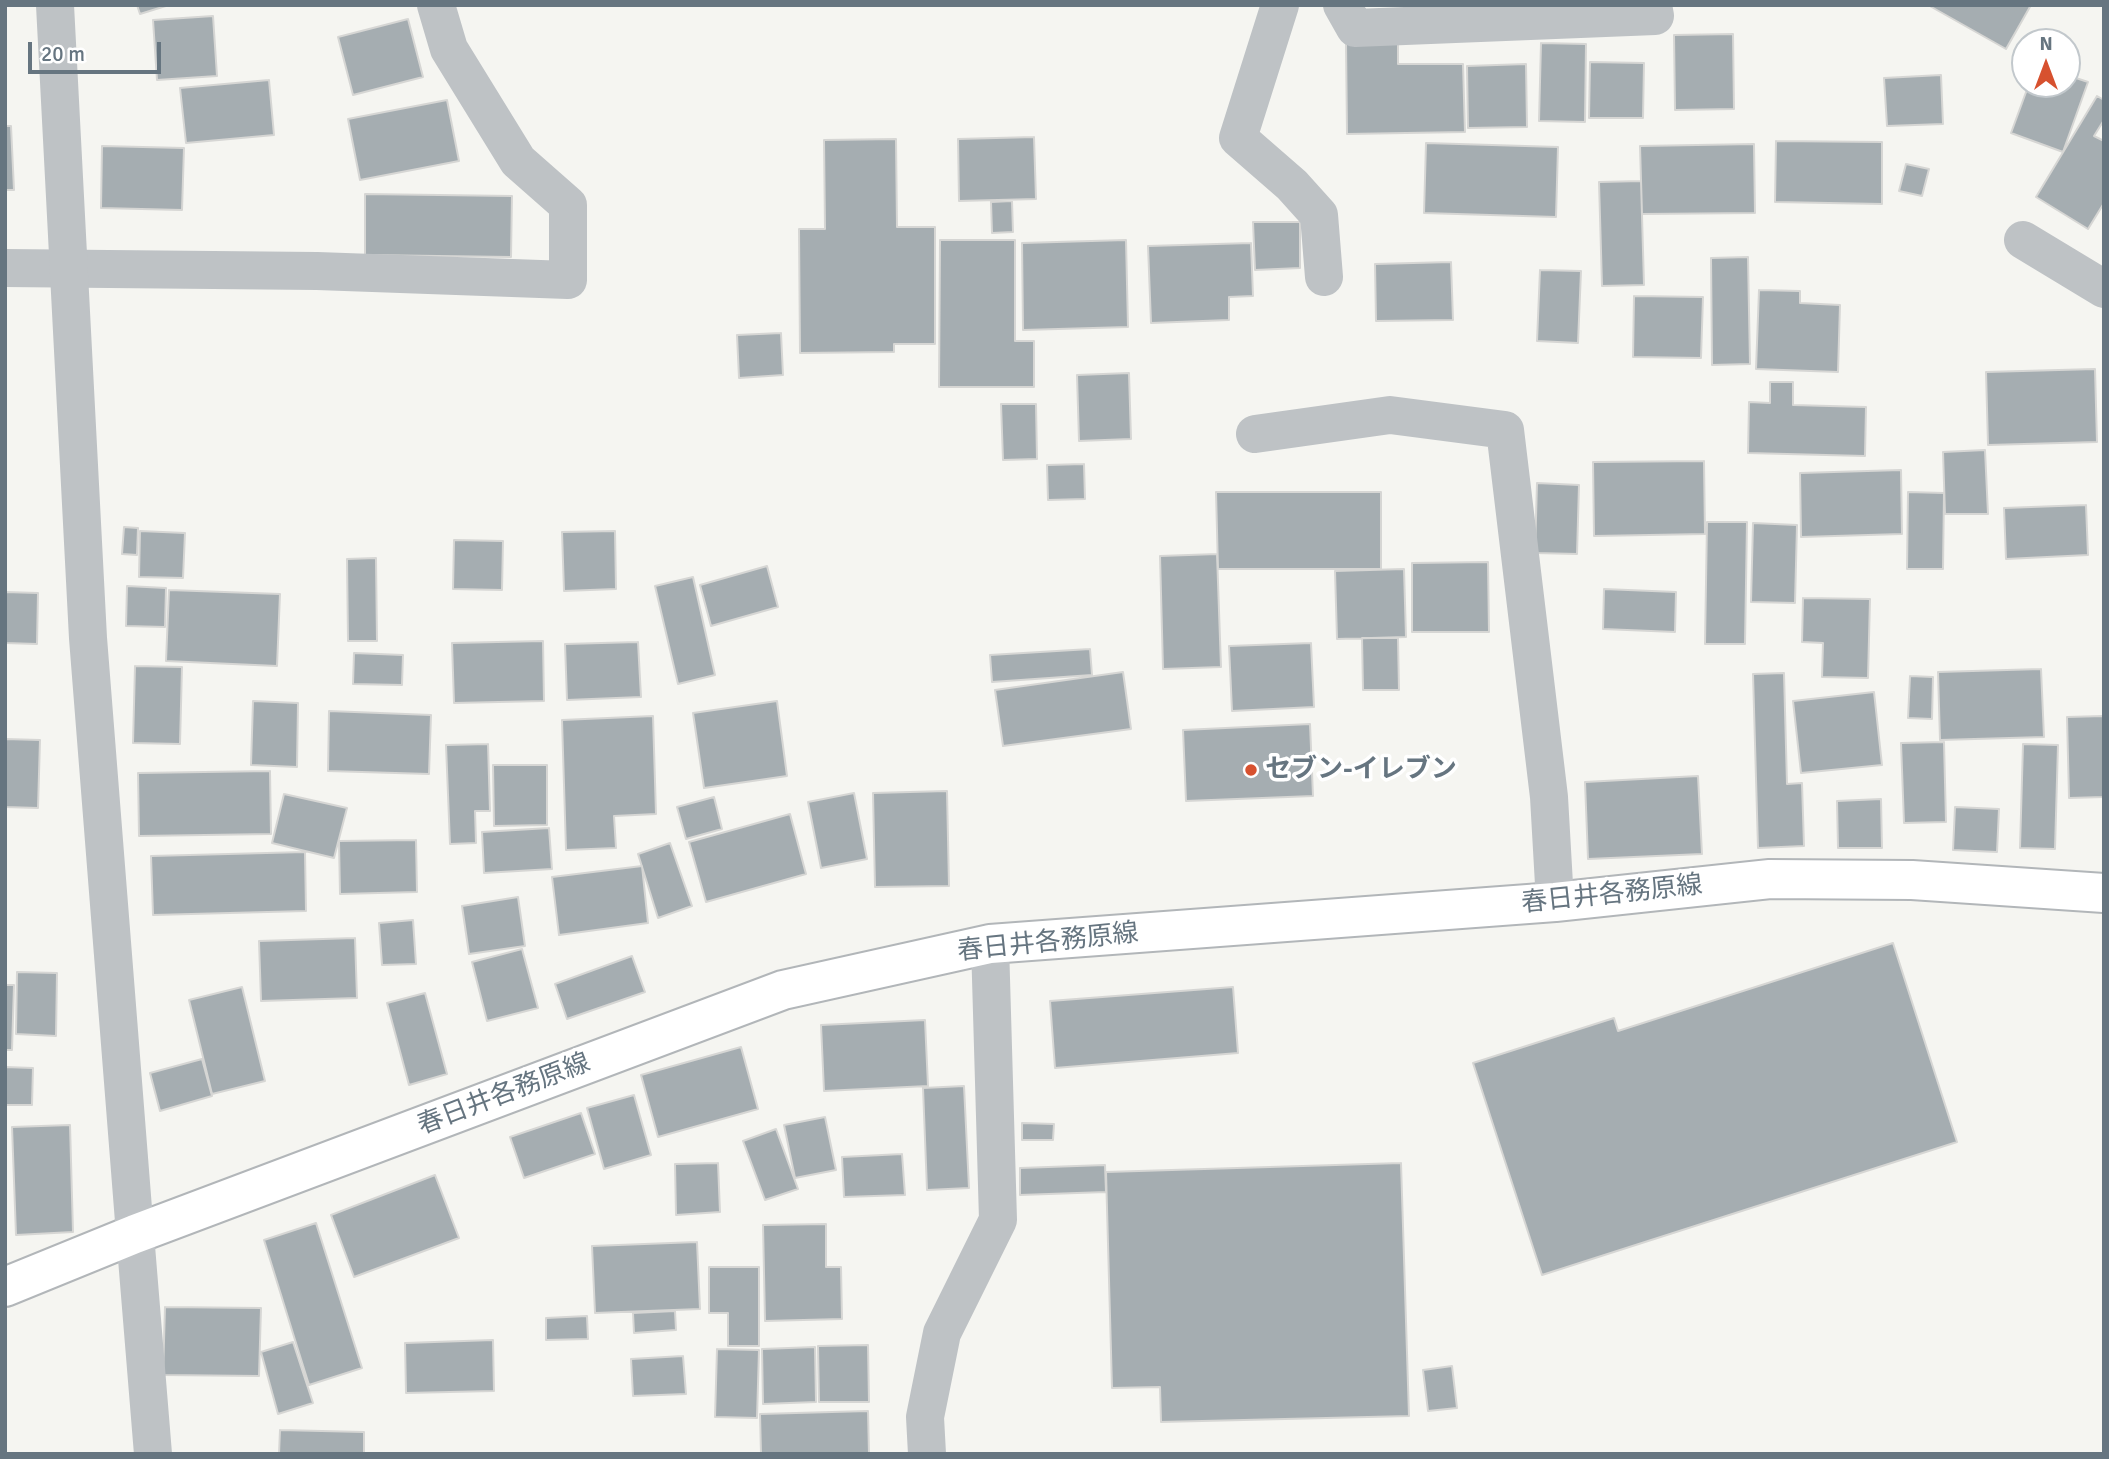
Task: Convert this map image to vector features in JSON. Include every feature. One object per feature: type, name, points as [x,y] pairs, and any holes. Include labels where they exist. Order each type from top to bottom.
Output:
[{"type":"main road","name":"春日井各務原線","points":[[5,1287],[135,1234],[783,990],[990,944],[1555,902],[1770,879],[1912,880],[2104,893]]},
{"type":"street","points":[[55,5],[88,638],[153,1454]]},
{"type":"street","points":[[5,268],[317,271],[568,280],[568,205],[518,161],[449,49],[436,5]]},
{"type":"street","points":[[1280,5],[1238,138],[1292,185],[1319,215],[1324,277]]},
{"type":"street","points":[[1342,5],[1354,28],[1655,16],[1653,5]]},
{"type":"street","points":[[2023,240],[2104,289]]},
{"type":"street","points":[[1255,434],[1390,415],[1506,430],[1549,797],[1555,902]]},
{"type":"street","points":[[927,1454],[925,1417],[942,1333],[998,1220],[990,944]]},
{"type":"building","points":[[137,5],[169,5],[140,14]]},
{"type":"building","points":[[1928,5],[2031,5],[2018,28],[2011,28],[2011,40],[2006,49]]},
{"type":"building","points":[[213,16],[217,76],[157,80],[153,20]]},
{"type":"building","points":[[408,19],[423,77],[353,95],[338,37]]},
{"type":"building","points":[[1733,34],[1734,109],[1675,110],[1674,35]]},
{"type":"building","points":[[1398,42],[1398,64],[1463,64],[1465,132],[1347,134],[1346,43]]},
{"type":"building","points":[[1541,43],[1586,44],[1585,122],[1539,121]]},
{"type":"building","points":[[1590,62],[1644,63],[1643,118],[1589,118]]},
{"type":"building","points":[[1526,64],[1527,127],[1468,128],[1467,66]]},
{"type":"building","points":[[1941,75],[1943,124],[1887,126],[1884,78]]},
{"type":"building","points":[[269,80],[274,135],[186,143],[180,88]]},
{"type":"building","points":[[2081,80],[2088,82],[2063,152],[2011,133],[2024,98],[2081,98]]},
{"type":"building","points":[[2097,96],[2104,100],[2104,120],[2094,136],[2104,141],[2104,203],[2088,229],[2036,197]]},
{"type":"building","points":[[447,100],[459,161],[360,180],[348,119]]},
{"type":"building","points":[[5,126],[11,126],[14,190],[5,190]]},
{"type":"building","points":[[1034,137],[1036,199],[959,201],[958,139]]},
{"type":"building","points":[[896,139],[897,227],[935,227],[935,344],[894,344],[894,352],[800,353],[799,229],[825,229],[824,140]]},
{"type":"building","points":[[1776,141],[1882,142],[1882,204],[1775,202]]},
{"type":"building","points":[[1426,143],[1558,147],[1556,217],[1424,213]]},
{"type":"building","points":[[1754,144],[1755,213],[1642,214],[1640,146]]},
{"type":"building","points":[[102,146],[184,148],[182,210],[101,208]]},
{"type":"building","points":[[1906,164],[1929,169],[1922,196],[1899,191]]},
{"type":"building","points":[[1641,181],[1644,285],[1602,286],[1599,182]]},
{"type":"building","points":[[365,194],[512,196],[511,257],[365,255]]},
{"type":"building","points":[[1012,201],[1013,232],[992,233],[991,202]]},
{"type":"building","points":[[1253,222],[1300,222],[1300,268],[1255,270]]},
{"type":"building","points":[[940,240],[1015,240],[1015,341],[1034,341],[1034,387],[939,387]]},
{"type":"building","points":[[1126,240],[1128,327],[1023,330],[1022,243]]},
{"type":"building","points":[[1251,243],[1253,296],[1229,297],[1229,320],[1151,323],[1148,246]]},
{"type":"building","points":[[1748,257],[1750,364],[1712,365],[1711,258]]},
{"type":"building","points":[[1451,262],[1453,320],[1376,321],[1375,264]]},
{"type":"building","points":[[1540,270],[1581,271],[1578,343],[1537,341]]},
{"type":"building","points":[[1759,290],[1800,291],[1800,303],[1840,305],[1838,372],[1756,369]]},
{"type":"building","points":[[1634,296],[1703,297],[1701,358],[1633,357]]},
{"type":"building","points":[[781,333],[783,375],[739,378],[737,335]]},
{"type":"building","points":[[2095,369],[2097,442],[1988,445],[1986,372]]},
{"type":"building","points":[[1129,373],[1131,439],[1079,441],[1077,375]]},
{"type":"building","points":[[1770,382],[1793,382],[1793,405],[1866,407],[1865,456],[1748,453],[1749,402],[1770,403]]},
{"type":"building","points":[[1001,404],[1036,404],[1037,459],[1003,460]]},
{"type":"building","points":[[1985,450],[1988,514],[1945,514],[1943,452]]},
{"type":"building","points":[[1704,461],[1705,534],[1594,536],[1593,462]]},
{"type":"building","points":[[1084,464],[1085,499],[1048,500],[1047,465]]},
{"type":"building","points":[[1901,470],[1902,534],[1801,537],[1800,473]]},
{"type":"building","points":[[1537,483],[1579,485],[1577,554],[1535,553]]},
{"type":"building","points":[[1216,492],[1381,492],[1381,569],[1218,569]]},
{"type":"building","points":[[1908,492],[1944,493],[1943,569],[1907,569]]},
{"type":"building","points":[[2086,505],[2088,555],[2006,559],[2004,508]]},
{"type":"building","points":[[1707,522],[1747,522],[1745,644],[1705,644]]},
{"type":"building","points":[[1753,523],[1797,525],[1795,603],[1751,602]]},
{"type":"building","points":[[124,527],[138,528],[137,555],[122,554]]},
{"type":"building","points":[[140,531],[185,533],[183,578],[139,577]]},
{"type":"building","points":[[615,531],[616,589],[564,591],[562,532]]},
{"type":"building","points":[[454,540],[503,541],[502,590],[453,589]]},
{"type":"building","points":[[1217,554],[1221,667],[1163,669],[1160,556]]},
{"type":"building","points":[[376,558],[377,641],[348,641],[347,559]]},
{"type":"building","points":[[1488,562],[1489,632],[1412,632],[1412,563]]},
{"type":"building","points":[[767,566],[778,607],[711,626],[700,585]]},
{"type":"building","points":[[1404,569],[1406,637],[1337,639],[1335,571]]},
{"type":"building","points":[[693,577],[715,675],[678,684],[655,586]]},
{"type":"building","points":[[127,586],[166,588],[165,627],[126,626]]},
{"type":"building","points":[[1604,589],[1676,592],[1675,632],[1603,629]]},
{"type":"building","points":[[169,590],[280,594],[277,666],[166,661]]},
{"type":"building","points":[[5,592],[38,593],[37,644],[5,643]]},
{"type":"building","points":[[1803,598],[1870,599],[1868,678],[1822,677],[1823,643],[1802,642]]},
{"type":"building","points":[[1362,638],[1398,638],[1399,690],[1363,690]]},
{"type":"building","points":[[543,641],[544,701],[454,703],[452,643]]},
{"type":"building","points":[[638,642],[641,697],[567,700],[565,644]]},
{"type":"building","points":[[1311,643],[1314,707],[1232,711],[1229,646]]},
{"type":"building","points":[[1090,649],[1092,675],[992,682],[990,655]]},
{"type":"building","points":[[354,653],[403,655],[402,685],[353,684]]},
{"type":"building","points":[[135,666],[182,667],[180,744],[133,743]]},
{"type":"building","points":[[2041,669],[2044,737],[1940,740],[1938,672]]},
{"type":"building","points":[[1123,672],[1131,729],[1003,746],[995,690]]},
{"type":"building","points":[[1784,673],[1787,784],[1802,783],[1804,846],[1758,848],[1753,674]]},
{"type":"building","points":[[1910,676],[1933,677],[1932,719],[1908,718]]},
{"type":"building","points":[[1874,692],[1882,765],[1801,773],[1793,701]]},
{"type":"building","points":[[253,701],[298,703],[297,767],[251,765]]},
{"type":"building","points":[[777,701],[787,776],[704,788],[693,713]]},
{"type":"building","points":[[329,711],[431,715],[429,774],[328,771]]},
{"type":"building","points":[[653,716],[656,814],[614,816],[616,848],[566,850],[562,720]]},
{"type":"building","points":[[2104,716],[2104,797],[2069,798],[2067,717]]},
{"type":"building","points":[[1310,724],[1313,796],[1186,801],[1183,730]]},
{"type":"building","points":[[5,739],[40,740],[38,808],[5,807]]},
{"type":"building","points":[[1944,742],[1946,822],[1904,823],[1901,743]]},
{"type":"building","points":[[488,744],[490,811],[475,811],[476,843],[450,844],[446,745]]},
{"type":"building","points":[[2023,744],[2058,745],[2055,849],[2020,848]]},
{"type":"building","points":[[493,765],[547,765],[547,825],[494,826]]},
{"type":"building","points":[[270,771],[271,834],[139,836],[138,773]]},
{"type":"building","points":[[1698,776],[1702,854],[1588,859],[1585,782]]},
{"type":"building","points":[[947,791],[949,886],[875,887],[873,793]]},
{"type":"building","points":[[854,793],[867,859],[821,868],[808,802]]},
{"type":"building","points":[[284,794],[347,808],[334,858],[272,843]]},
{"type":"building","points":[[714,797],[722,829],[686,839],[677,807]]},
{"type":"building","points":[[1881,799],[1882,848],[1838,848],[1837,801]]},
{"type":"building","points":[[1955,807],[1999,809],[1997,852],[1953,850]]},
{"type":"building","points":[[790,814],[806,874],[706,902],[689,842]]},
{"type":"building","points":[[549,828],[552,869],[484,873],[482,832]]},
{"type":"building","points":[[416,840],[417,892],[340,894],[339,841]]},
{"type":"building","points":[[670,843],[692,906],[658,918],[638,854]]},
{"type":"building","points":[[305,852],[306,911],[153,915],[151,856]]},
{"type":"building","points":[[642,866],[648,923],[559,935],[552,877]]},
{"type":"building","points":[[518,897],[525,946],[469,954],[462,906]]},
{"type":"building","points":[[413,920],[416,964],[382,965],[379,923]]},
{"type":"building","points":[[355,938],[357,998],[261,1001],[259,941]]},
{"type":"building","points":[[1893,943],[1957,1142],[1542,1275],[1473,1063],[1614,1018],[1618,1031]]},
{"type":"building","points":[[522,949],[538,1008],[487,1021],[472,962]]},
{"type":"building","points":[[632,956],[645,992],[567,1019],[555,984]]},
{"type":"building","points":[[17,972],[57,973],[56,1036],[16,1034]]},
{"type":"building","points":[[5,985],[14,985],[12,1050],[5,1050]]},
{"type":"building","points":[[242,987],[265,1081],[212,1094],[189,1000]]},
{"type":"building","points":[[1233,987],[1238,1053],[1055,1068],[1050,1001]]},
{"type":"building","points":[[425,993],[447,1074],[409,1085],[387,1003]]},
{"type":"building","points":[[925,1020],[928,1086],[824,1091],[821,1025]]},
{"type":"building","points":[[741,1047],[758,1109],[658,1137],[641,1075]]},
{"type":"building","points":[[202,1059],[212,1096],[160,1111],[150,1073]]},
{"type":"building","points":[[5,1067],[33,1068],[32,1105],[5,1105]]},
{"type":"building","points":[[964,1086],[969,1188],[927,1190],[923,1088]]},
{"type":"building","points":[[634,1095],[651,1155],[604,1169],[587,1108]]},
{"type":"building","points":[[581,1113],[595,1154],[524,1178],[510,1137]]},
{"type":"building","points":[[825,1117],[836,1170],[795,1178],[784,1125]]},
{"type":"building","points":[[1022,1123],[1054,1124],[1053,1140],[1022,1140]]},
{"type":"building","points":[[70,1125],[73,1232],[16,1235],[12,1127]]},
{"type":"building","points":[[776,1129],[798,1189],[765,1200],[743,1141]]},
{"type":"building","points":[[902,1154],[905,1195],[844,1197],[842,1157]]},
{"type":"building","points":[[718,1163],[720,1212],[676,1215],[675,1164]]},
{"type":"building","points":[[1401,1163],[1409,1416],[1161,1422],[1160,1387],[1112,1388],[1106,1172]]},
{"type":"building","points":[[1105,1165],[1106,1192],[1020,1195],[1020,1168]]},
{"type":"building","points":[[435,1175],[459,1238],[354,1277],[331,1215]]},
{"type":"building","points":[[316,1223],[362,1368],[309,1385],[264,1240]]},
{"type":"building","points":[[826,1224],[826,1267],[841,1267],[842,1319],[765,1321],[763,1225]]},
{"type":"building","points":[[697,1242],[700,1309],[595,1313],[592,1246]]},
{"type":"building","points":[[709,1267],[759,1267],[759,1346],[728,1346],[728,1313],[709,1313]]},
{"type":"building","points":[[165,1307],[261,1308],[259,1376],[163,1375]]},
{"type":"building","points":[[675,1311],[676,1330],[634,1333],[633,1313]]},
{"type":"building","points":[[587,1316],[588,1339],[546,1340],[546,1318]]},
{"type":"building","points":[[493,1340],[494,1391],[406,1393],[405,1343]]},
{"type":"building","points":[[293,1342],[313,1403],[278,1414],[261,1352]]},
{"type":"building","points":[[868,1345],[869,1402],[819,1402],[818,1346]]},
{"type":"building","points":[[815,1347],[816,1402],[763,1404],[762,1349]]},
{"type":"building","points":[[717,1349],[759,1350],[757,1418],[715,1417]]},
{"type":"building","points":[[683,1356],[686,1394],[633,1396],[631,1359]]},
{"type":"building","points":[[1452,1366],[1457,1408],[1428,1411],[1423,1370]]},
{"type":"building","points":[[868,1411],[869,1454],[761,1454],[760,1414]]},
{"type":"building","points":[[280,1430],[364,1432],[364,1454],[279,1454]]},
{"type":"place","name":"セブン-イレブン","points":[[1251,770]]}]
